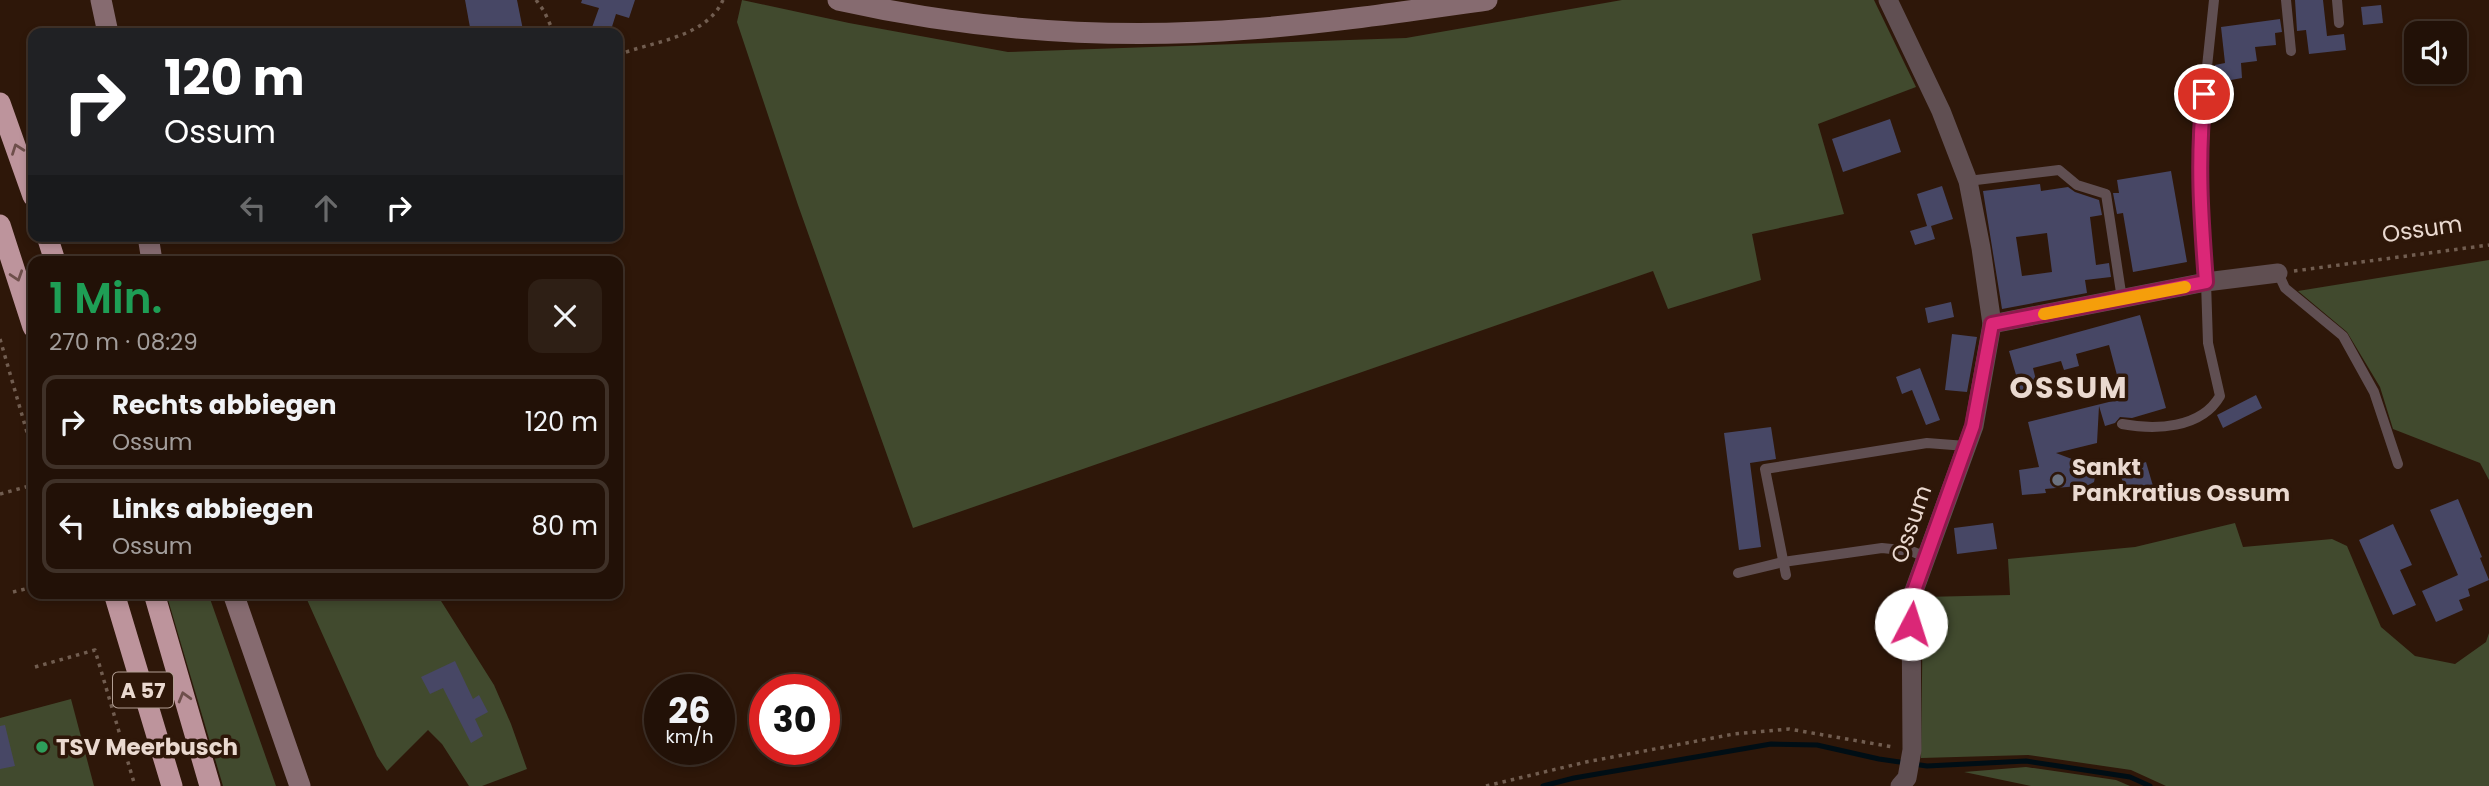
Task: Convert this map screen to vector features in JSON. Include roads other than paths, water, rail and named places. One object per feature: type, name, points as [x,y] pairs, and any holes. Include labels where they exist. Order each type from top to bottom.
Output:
[{"type":"highway","points":[[0,103],[28,182]]},
{"type":"highway","points":[[0,225],[28,312]]},
{"type":"highway","name":"A 57","points":[[116,599],[172,786]]},
{"type":"highway","name":"A 57","points":[[155,599],[210,786]]},
{"type":"street","points":[[101,0],[107,28]]},
{"type":"street","points":[[838,0],[913,15],[991,26],[1147,33],[1249,30],[1487,0]]},
{"type":"street","name":"Ossum","points":[[1888,0],[1941,111],[1968,181],[1992,324],[1979,400],[1966,446],[1911,599],[1912,750],[1907,778],[1900,786]]},
{"type":"street","points":[[1992,324],[2206,282],[2278,273]]},
{"type":"street","points":[[235,599],[300,786]]},
{"type":"lane","points":[[2122,424],[2147,428],[2178,424],[2194,419],[2215,404],[2220,396],[2208,343],[2199,197],[2199,143],[2214,0]]},
{"type":"lane","points":[[2286,0],[2291,51]]},
{"type":"lane","points":[[2337,0],[2339,23]]},
{"type":"lane","points":[[1968,181],[2059,170],[2077,185],[2106,194],[2122,299]]},
{"type":"lane","points":[[2278,273],[2285,288],[2343,336],[2374,392],[2398,464]]},
{"type":"lane","points":[[1786,575],[1765,469],[1927,443],[1966,446]]},
{"type":"lane","points":[[1738,573],[1783,562],[1882,548],[1926,557]]},
{"type":"waterway","points":[[1543,786],[1574,778],[1771,744],[1817,745],[1879,759],[1927,766],[2026,761],[2130,777],[2150,786]]},
{"type":"place","name":"Sankt Pankratius Ossum","points":[[2058,480]]},
{"type":"place","name":"TSV Meerbusch","points":[[42,747]]},
{"type":"district","name":"OSSUM","points":[[2069,387]]}]
